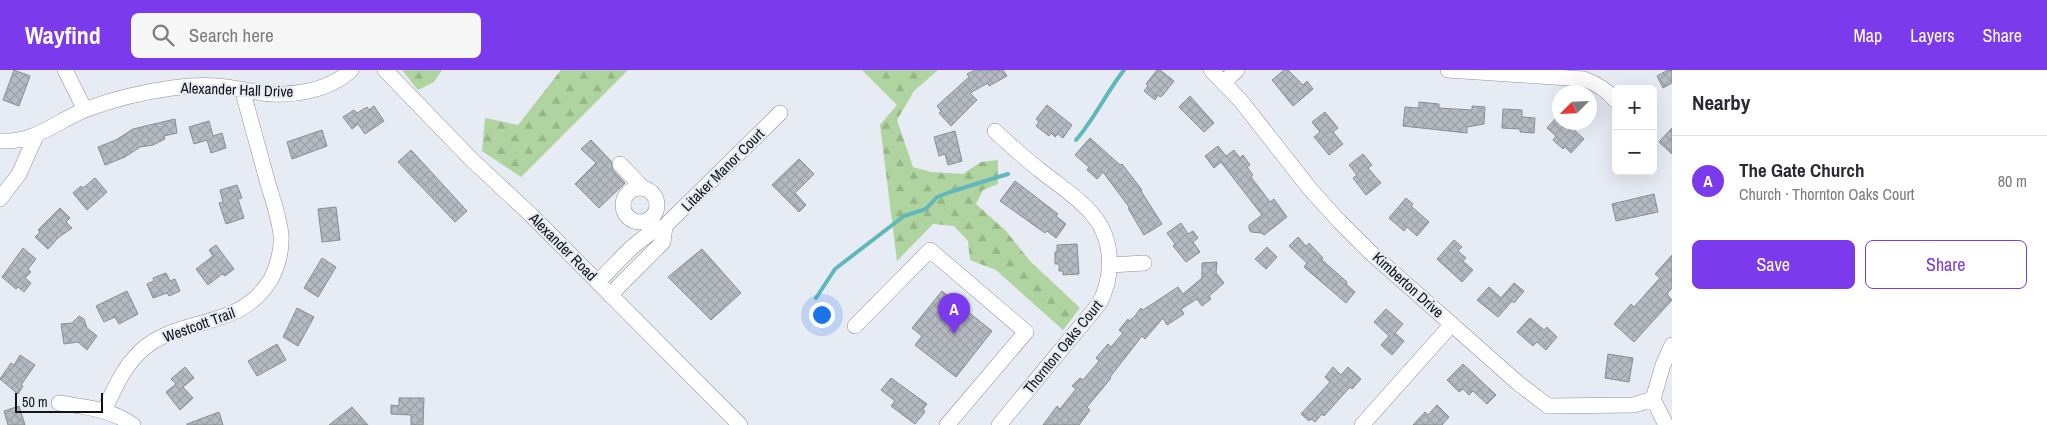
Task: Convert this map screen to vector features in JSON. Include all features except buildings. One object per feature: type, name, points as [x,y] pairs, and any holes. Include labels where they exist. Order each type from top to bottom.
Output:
[{"type":"street","points":[[65,70],[85,110]]},
{"type":"street","name":"Alexander Hall Drive","points":[[0,141],[15,142],[36,136],[85,110],[128,97],[173,88],[203,86],[279,94],[299,92],[333,82],[351,70]]},
{"type":"street","name":"Alexander Road","points":[[385,70],[471,159],[531,215],[740,425]]},
{"type":"street","name":"Kimberton Drive","points":[[1211,70],[1224,82],[1339,221],[1371,253],[1518,383],[1548,406],[1634,405],[1654,399]]},
{"type":"street","points":[[1224,82],[1237,70]]},
{"type":"street","points":[[1448,70],[1584,79],[1602,88],[1612,97]]},
{"type":"street","name":"Westcott Trail","points":[[104,411],[125,370],[147,346],[170,333],[224,317],[244,308],[257,298],[274,274],[279,260],[281,243],[279,220],[242,89]]},
{"type":"street","name":"Litaker Manor Court","points":[[598,282],[652,230],[665,226],[780,113]]},
{"type":"street","name":"Thornton Oaks Court","points":[[995,131],[1027,160],[1078,200],[1093,215],[1105,239],[1110,264],[1106,291],[1099,304],[999,425]]},
{"type":"street","points":[[0,199],[19,174],[36,136]]},
{"type":"street","points":[[620,164],[643,188],[653,193],[658,203],[679,212]]},
{"type":"street","points":[[643,188],[632,190],[624,198],[626,215],[635,222],[647,222],[655,214],[658,203]]},
{"type":"street","name":"Litaker Manor Court","points":[[610,295],[663,242],[665,226]]},
{"type":"street","points":[[633,248],[644,260]]},
{"type":"street","points":[[855,326],[930,250],[1026,332],[947,425]]},
{"type":"street","points":[[1110,264],[1144,263]]},
{"type":"street","points":[[1362,425],[1452,324]]},
{"type":"street","points":[[1666,425],[1654,399],[1663,365],[1672,345]]},
{"type":"street","points":[[59,403],[104,411],[116,415],[133,425]]},
{"type":"green space","points":[[402,70],[442,70],[434,82],[418,90]]},
{"type":"green space","points":[[561,70],[628,70],[521,177],[482,151],[485,118],[518,125]]},
{"type":"green space","points":[[862,70],[938,70],[914,91],[897,120],[913,167],[931,172],[963,174],[981,162],[998,160],[998,184],[983,190],[976,204],[1006,231],[1030,261],[1080,308],[1063,330],[996,270],[970,260],[968,241],[954,226],[933,224],[897,261],[880,125],[897,105]]},
{"type":"waterway","points":[[1076,140],[1124,70]]},
{"type":"waterway","points":[[816,298],[835,269],[904,216],[926,209],[937,197],[1008,174]]},
{"type":"place","name":"The Gate Church","points":[[954,334]]}]
